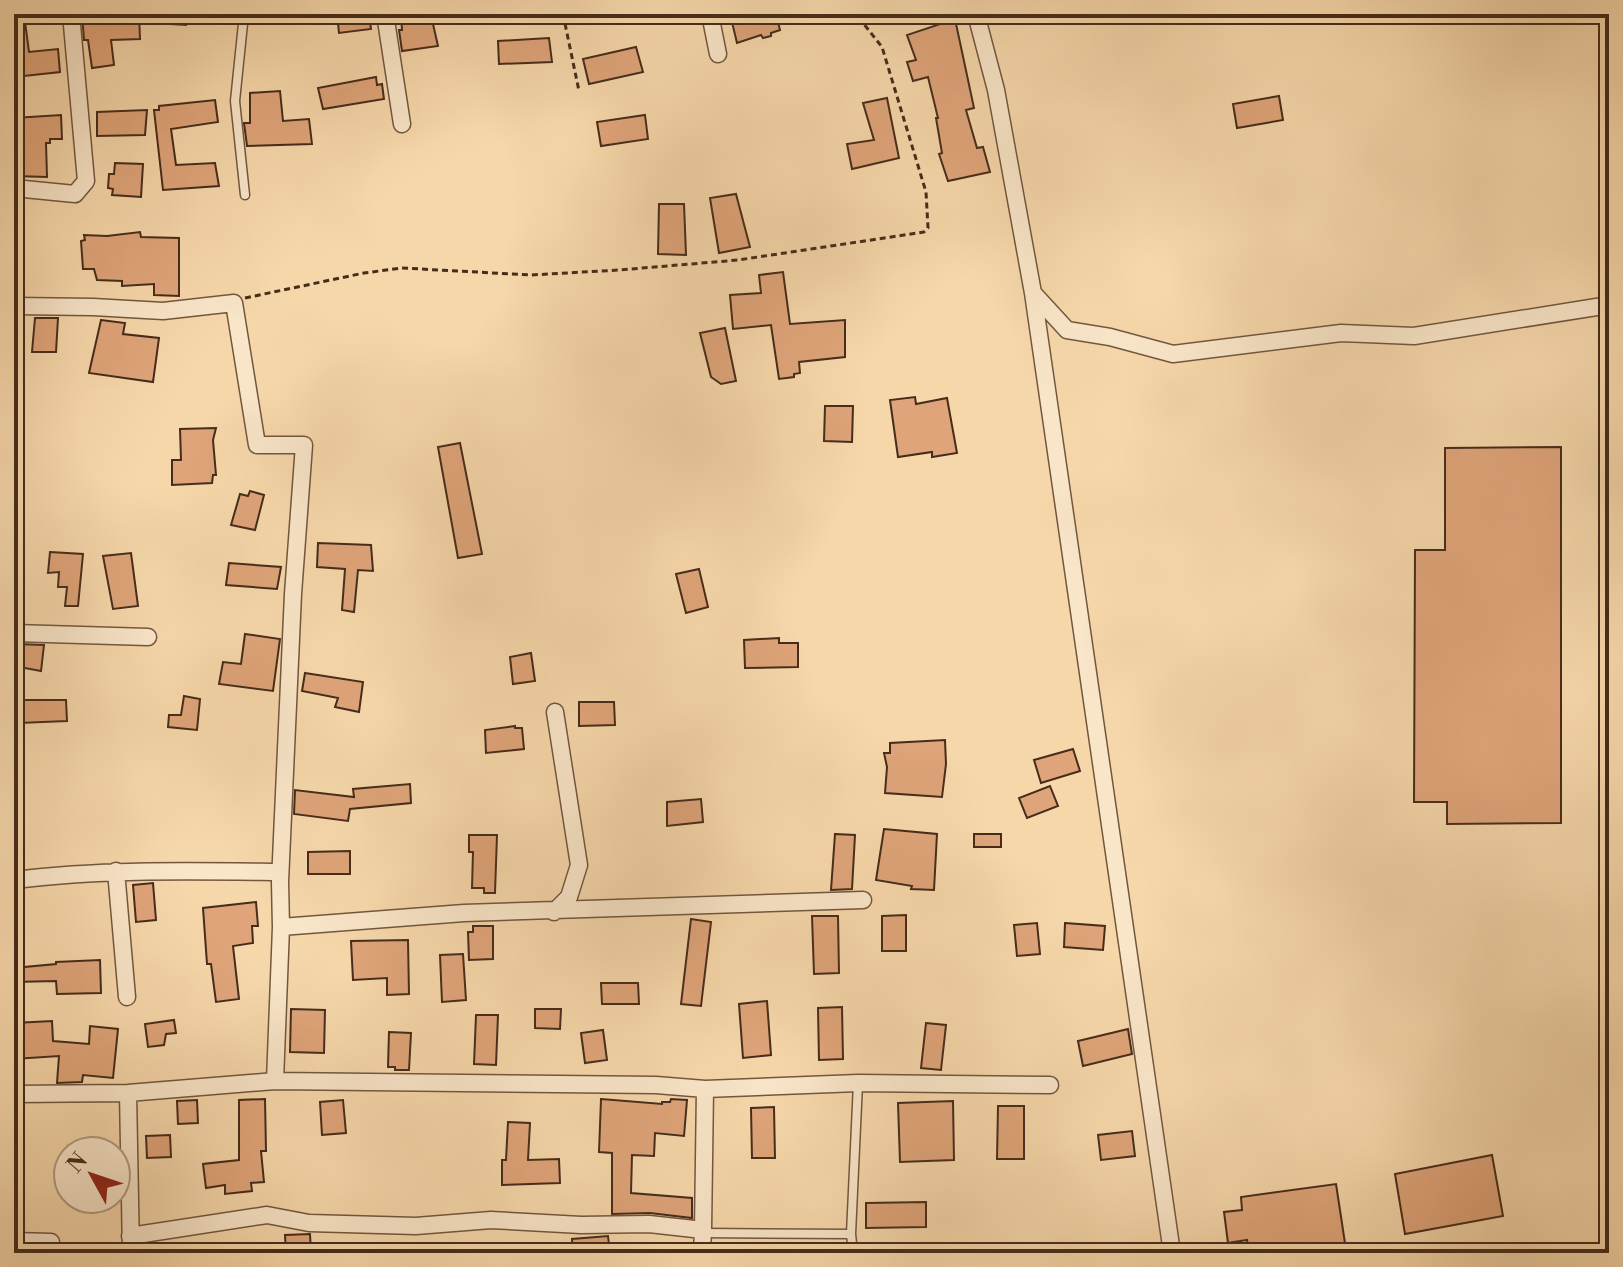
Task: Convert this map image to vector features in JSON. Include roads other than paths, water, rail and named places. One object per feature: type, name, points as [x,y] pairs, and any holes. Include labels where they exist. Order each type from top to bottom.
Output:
[{"type":"street","points":[[14,188],[75,194],[86,181],[71,14]]},
{"type":"street","points":[[385,14],[402,124]]},
{"type":"street","points":[[710,14],[718,54]]},
{"type":"street","points":[[976,14],[996,90],[1033,293],[1172,1253]]},
{"type":"street","points":[[1033,293],[1067,330],[1110,337],[1173,354],[1341,333],[1414,336],[1609,305]]},
{"type":"street","points":[[14,306],[163,311],[234,303],[257,445],[304,445],[293,594],[280,872],[275,1081]]},
{"type":"street","points":[[14,633],[148,637]]},
{"type":"street","points":[[554,912],[569,897],[579,865],[555,712]]},
{"type":"street","points":[[14,880],[116,871],[280,872]]},
{"type":"street","points":[[116,871],[127,997]]},
{"type":"street","points":[[281,927],[464,913],[863,900]]},
{"type":"street","points":[[14,1094],[128,1093],[275,1081],[656,1085],[705,1089],[858,1083],[1050,1085]]},
{"type":"street","points":[[702,1253],[705,1089]]},
{"type":"street","points":[[128,1093],[130,1245],[267,1215],[309,1223],[416,1226],[491,1220],[581,1225],[649,1224],[703,1231]]},
{"type":"street","points":[[14,1241],[51,1242]]},
{"type":"lane","points":[[244,14],[235,101],[245,195]]},
{"type":"lane","points":[[853,1253],[851,1234],[858,1083]]},
{"type":"lane","points":[[703,1231],[851,1234]]}]
